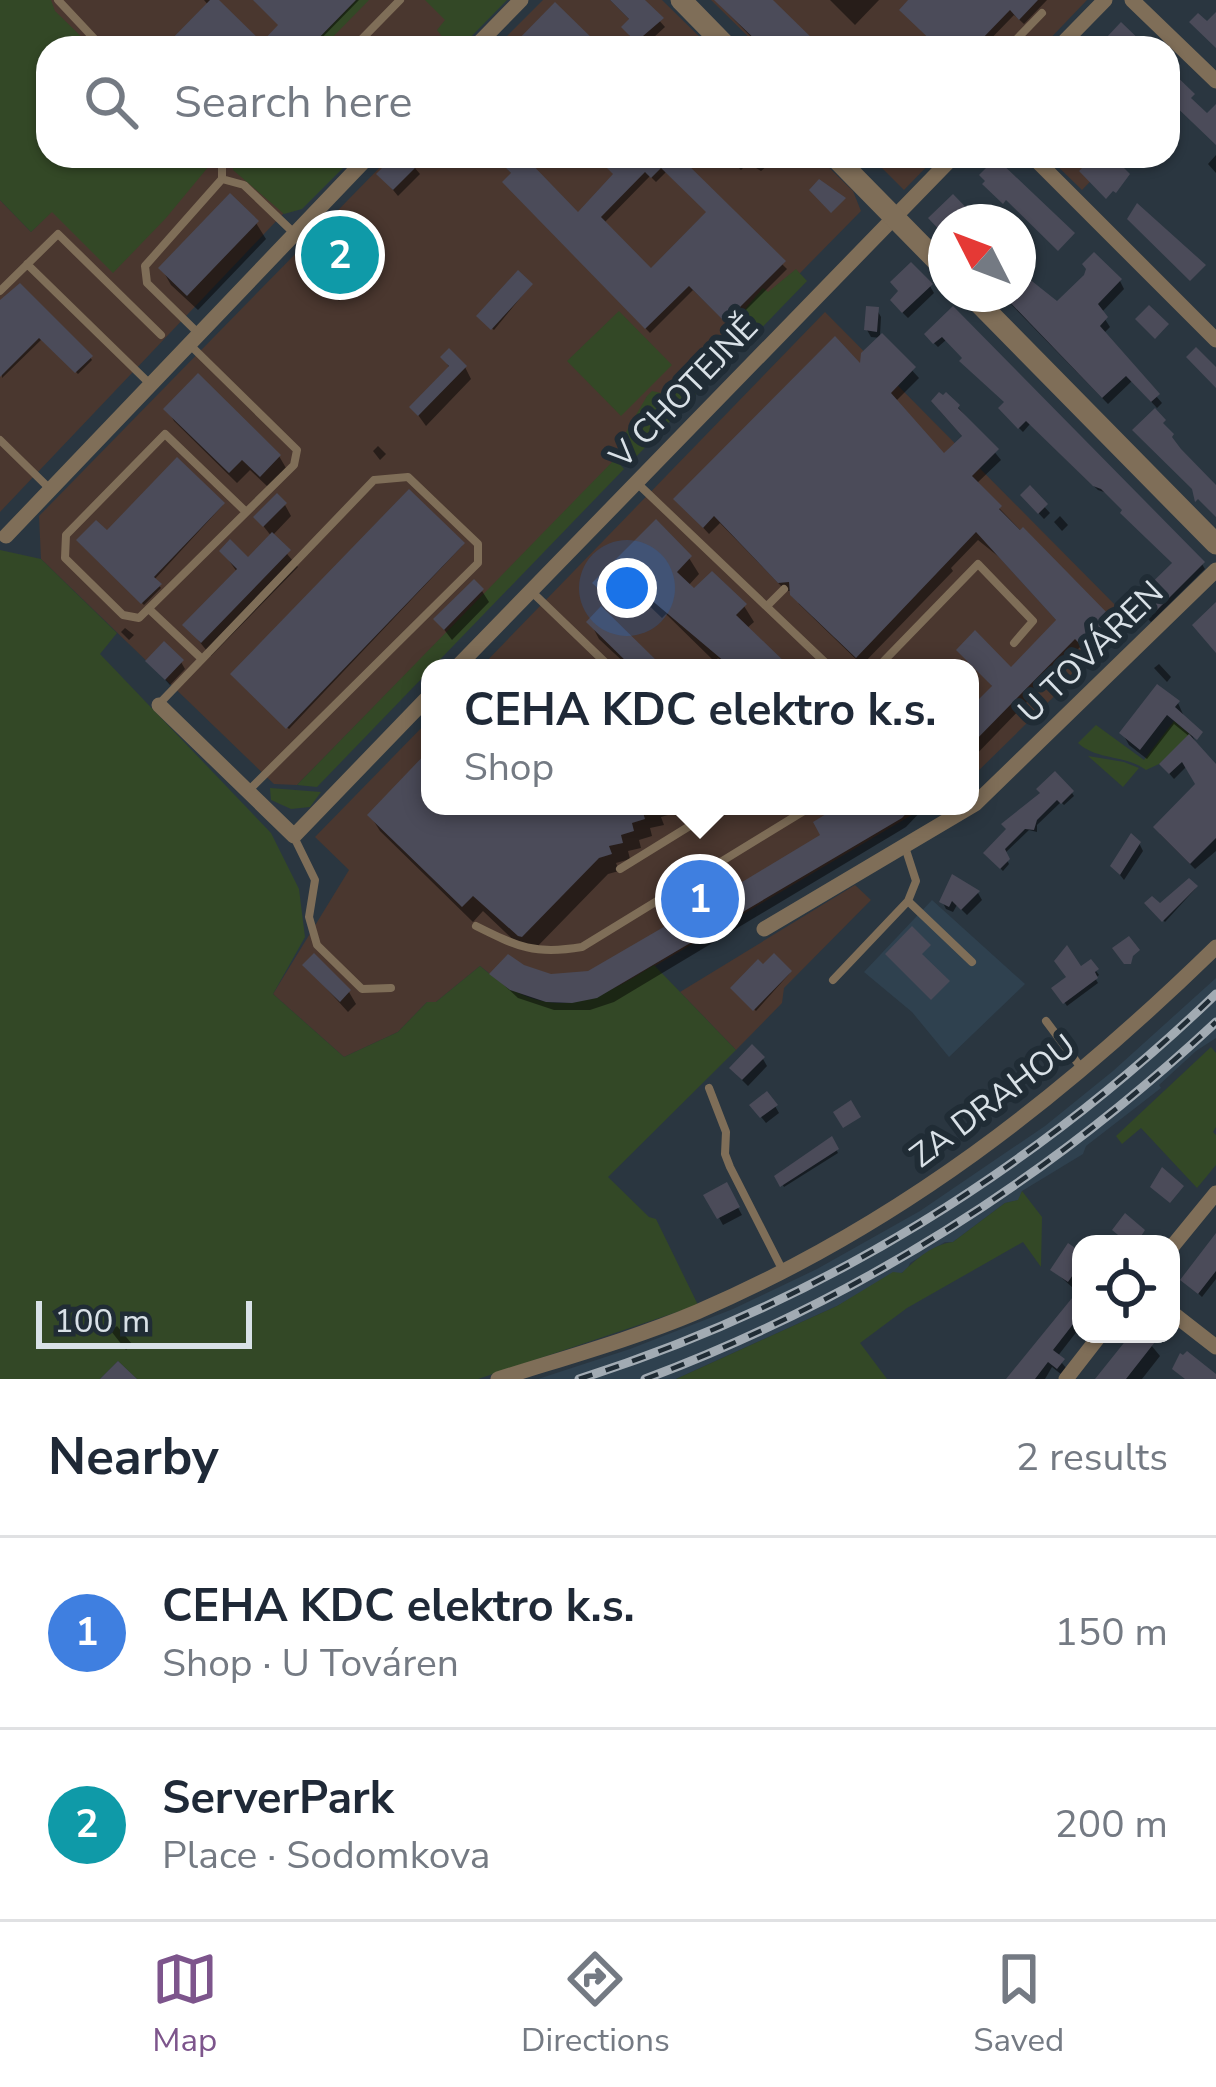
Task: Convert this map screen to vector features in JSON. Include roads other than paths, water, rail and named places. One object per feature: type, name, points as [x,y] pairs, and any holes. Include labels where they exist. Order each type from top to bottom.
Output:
[{"type":"street","points":[[486,36],[521,0]]},
{"type":"street","points":[[681,0],[716,36]]},
{"type":"street","points":[[1070,36],[1105,0]]},
{"type":"street","points":[[1132,0],[1169,36]]},
{"type":"street","points":[[1180,46],[1216,81]]},
{"type":"street","points":[[7,536],[358,168]]},
{"type":"street","points":[[846,168],[928,252]]},
{"type":"street","name":"V CHOTEJNĚ","points":[[465,659],[942,168]]},
{"type":"street","points":[[1044,168],[1216,340]]},
{"type":"street","points":[[988,312],[1216,544]]},
{"type":"street","name":"U TOVÁREN","points":[[979,795],[1216,570]]},
{"type":"street","points":[[159,704],[294,836],[421,704]]},
{"type":"street","name":"U TOVÁREN","points":[[764,929],[953,815]]},
{"type":"street","name":"ZA DRAHOU","points":[[498,1379],[695,1312],[858,1231],[951,1173],[1083,1070],[1216,947]]},
{"type":"street","points":[[1180,1237],[1216,1193]]},
{"type":"street","points":[[1180,1319],[1216,1347]]},
{"type":"street","points":[[1066,1379],[1095,1343]]},
{"type":"lane","points":[[58,0],[92,36]]},
{"type":"lane","points":[[365,36],[400,0]]},
{"type":"lane","points":[[1020,36],[1042,13]]},
{"type":"lane","points":[[220,168],[222,179],[145,266],[147,283],[297,450],[294,465],[150,610],[134,619],[65,558],[66,535],[165,434],[246,512]]},
{"type":"lane","points":[[222,179],[244,185],[295,234]]},
{"type":"lane","points":[[0,291],[58,234],[161,335]]},
{"type":"lane","points":[[27,264],[151,385]]},
{"type":"lane","points":[[0,440],[50,490]]},
{"type":"lane","points":[[159,704],[374,480],[408,477],[478,544],[478,563],[248,791]]},
{"type":"lane","points":[[637,482],[822,659]]},
{"type":"lane","points":[[886,659],[978,564],[1033,621],[1014,643]]},
{"type":"lane","points":[[766,606],[784,589]]},
{"type":"lane","points":[[531,591],[601,659]]},
{"type":"lane","points":[[150,610],[202,659]]},
{"type":"lane","points":[[620,869],[707,815]]},
{"type":"lane","points":[[476,926],[519,948],[548,953],[582,947],[797,815]]},
{"type":"lane","points":[[294,836],[315,880],[308,917],[317,944],[362,989],[392,988]]},
{"type":"lane","points":[[832,980],[908,901],[916,881],[905,847]]},
{"type":"lane","points":[[908,901],[972,962]]},
{"type":"lane","points":[[1046,1021],[1083,1070]]},
{"type":"lane","points":[[709,1088],[726,1132],[730,1167],[783,1270]]},
{"type":"railway","points":[[579,1379],[755,1311],[920,1224],[1074,1117],[1216,994]]},
{"type":"railway","points":[[645,1379],[801,1311],[948,1229],[1086,1132],[1216,1022]]},
{"type":"place","name":"ServerPark","points":[[340,255]]},
{"type":"place","name":"CEHA KDC elektro k.s.","points":[[700,899]]}]
